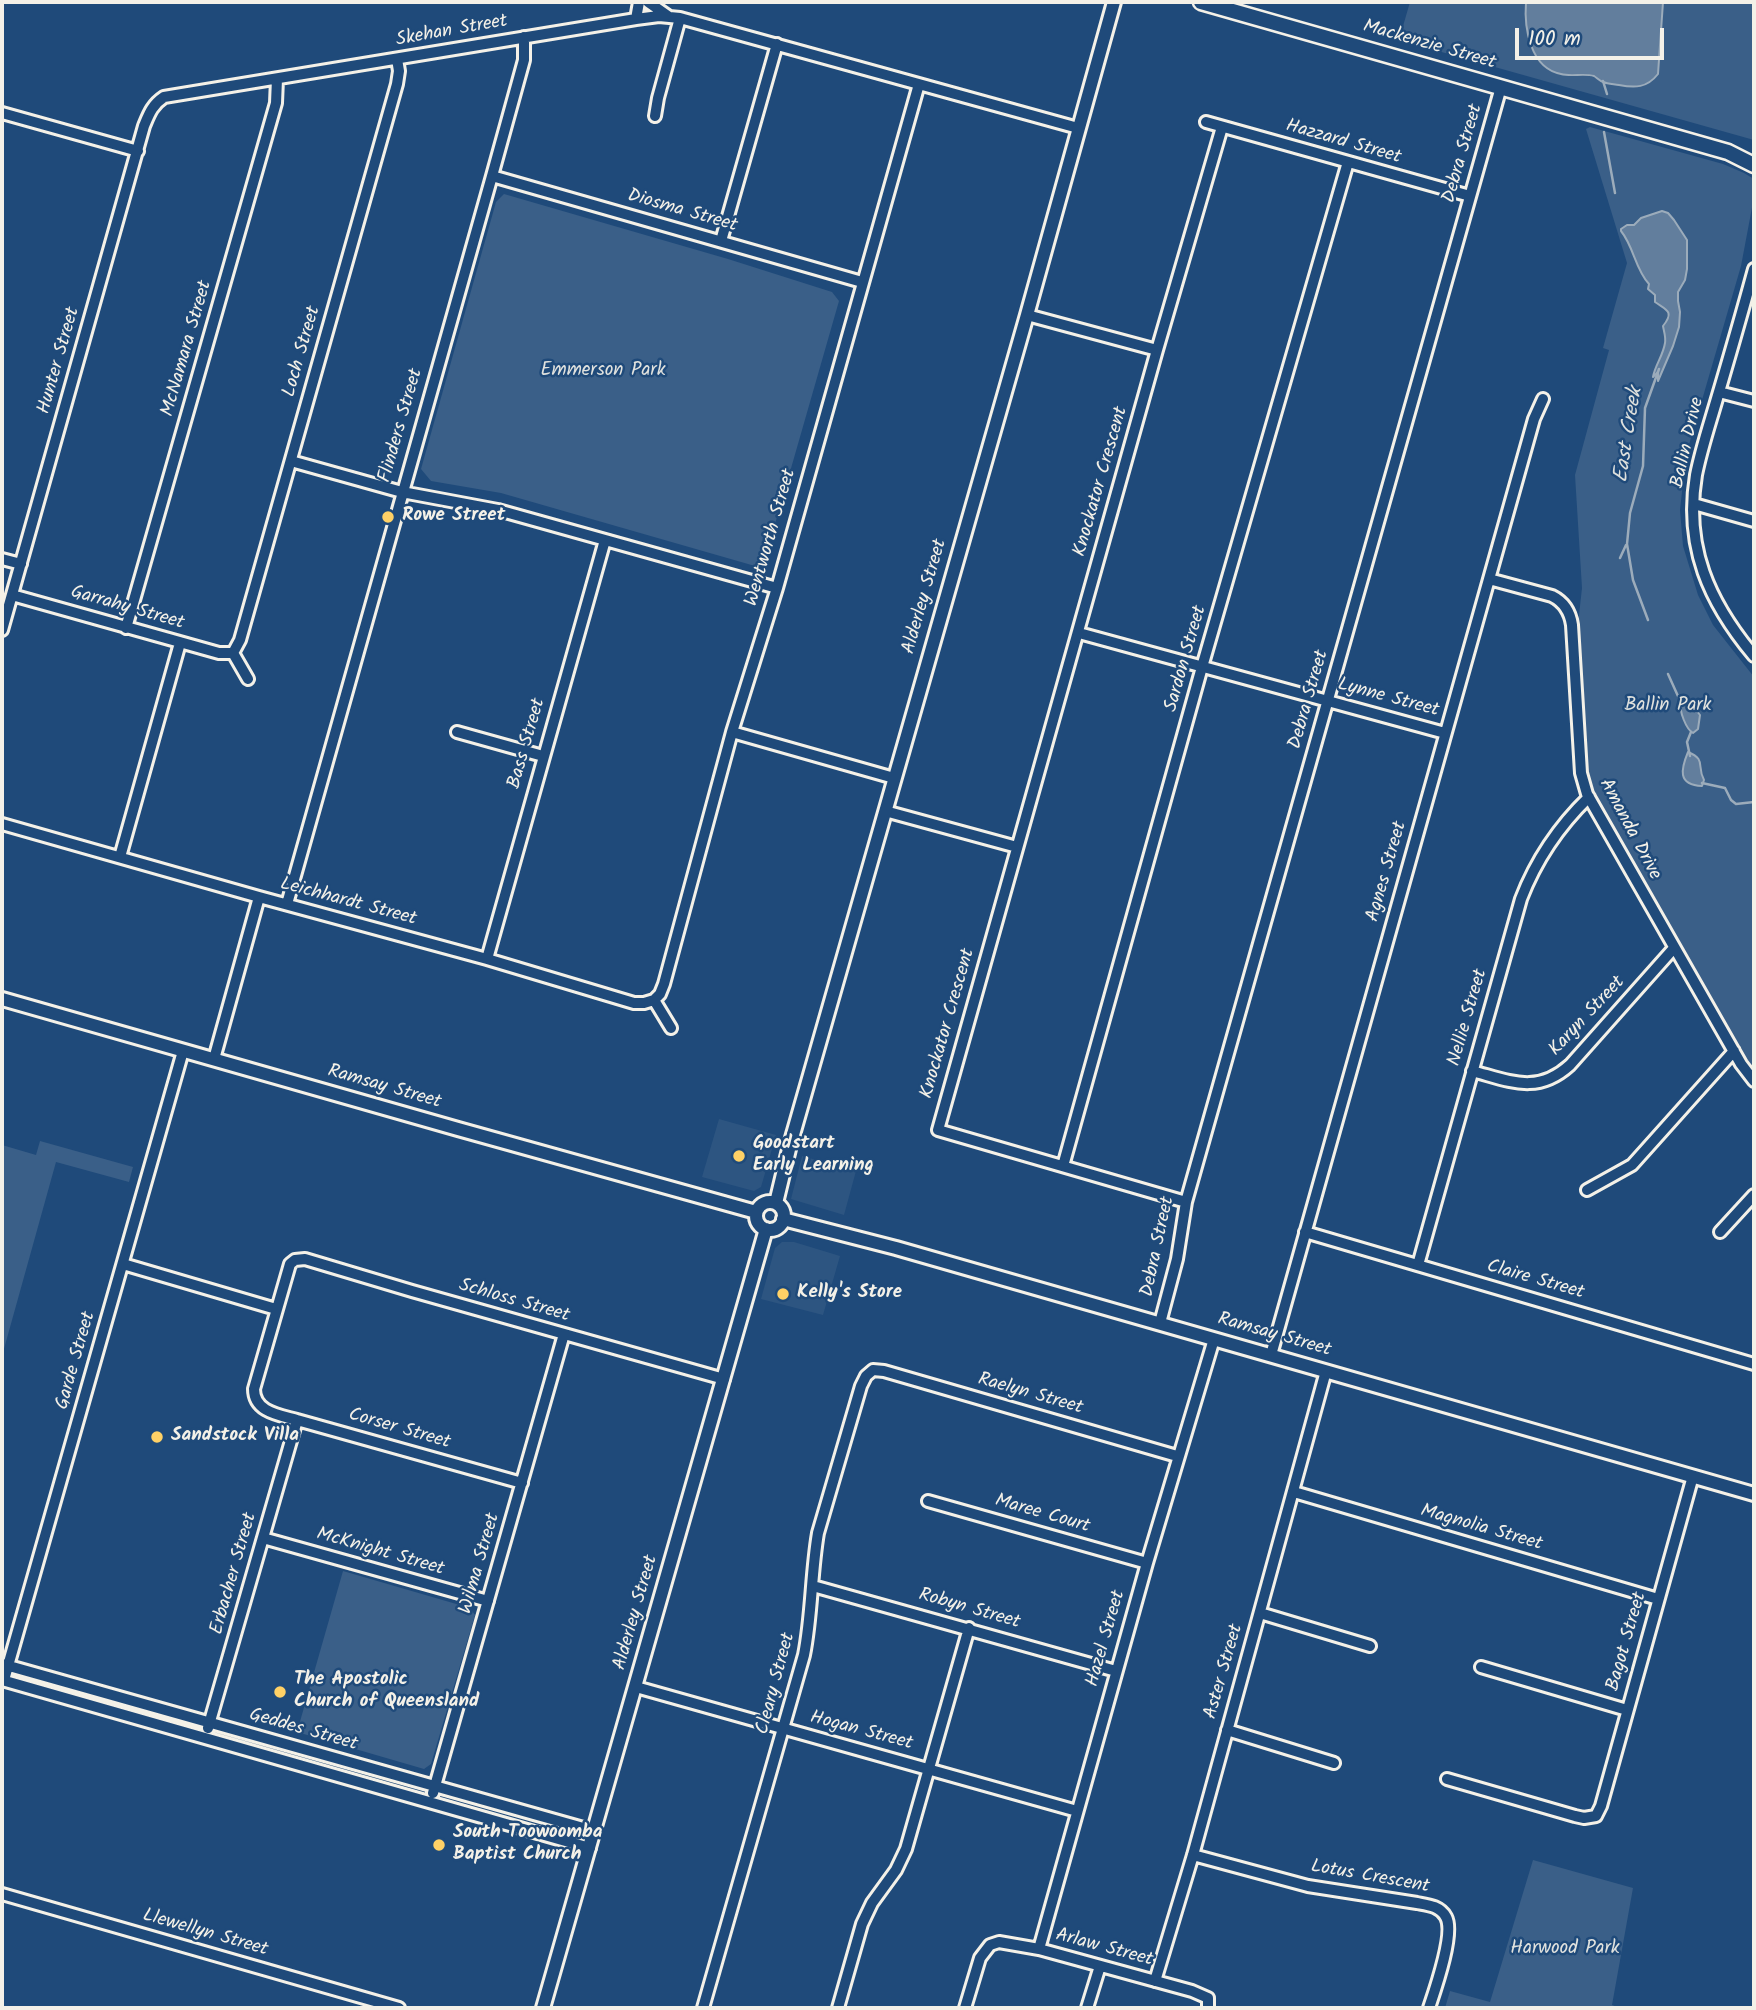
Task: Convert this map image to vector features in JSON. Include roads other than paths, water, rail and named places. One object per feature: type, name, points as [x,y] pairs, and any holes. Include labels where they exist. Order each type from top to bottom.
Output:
[{"type":"main road","name":"Mackenzie Street","points":[[1201,2],[1728,152],[1754,155]]},
{"type":"main road","name":"Mackenzie Street","points":[[1728,152],[1754,166]]},
{"type":"street","points":[[636,19],[639,2]]},
{"type":"street","points":[[648,2],[675,17],[655,116]]},
{"type":"street","name":"Alderley Street","points":[[776,1203],[781,1177],[1114,2]]},
{"type":"street","name":"Skehan Street","points":[[156,103],[164,97],[185,92],[636,19],[675,17],[1078,128]]},
{"type":"street","name":"Flinders Street","points":[[286,904],[524,60],[524,37]]},
{"type":"street","points":[[721,241],[778,44]]},
{"type":"street","name":"Loch Street","points":[[233,653],[240,640],[397,84],[397,58]]},
{"type":"street","name":"McNamara Street","points":[[126,628],[276,103],[277,79]]},
{"type":"street","name":"Wentworth Street","points":[[654,1000],[664,984],[732,732],[776,588],[919,84]]},
{"type":"street","name":"Debra Street","points":[[1160,1323],[1177,1259],[1186,1202],[1502,87]]},
{"type":"street","name":"Hunter Street","points":[[2,630],[138,150],[149,113],[156,103]]},
{"type":"street","points":[[2,113],[138,150]]},
{"type":"street","name":"Hazzard Street","points":[[1206,122],[1470,196]]},
{"type":"street","name":"Knockator Crescent","points":[[927,1138],[938,1130],[1222,127]]},
{"type":"street","name":"Sardon Street","points":[[1063,1166],[1202,667],[1348,162]]},
{"type":"street","name":"Diosma Street","points":[[492,176],[862,282]]},
{"type":"street","name":"Ballin Drive","points":[[1753,276],[1700,459],[1694,504],[1696,544],[1710,589],[1729,624],[1754,656]]},
{"type":"street","points":[[1027,315],[1157,350]]},
{"type":"street","points":[[1719,392],[1754,401]]},
{"type":"street","name":"Agnes Street","points":[[1271,1355],[1534,419],[1543,399]]},
{"type":"street","points":[[291,461],[402,492],[498,510],[776,588]]},
{"type":"street","points":[[1694,504],[1754,521]]},
{"type":"street","name":"Bass Street","points":[[487,959],[605,540]]},
{"type":"street","points":[[2,559],[21,564]]},
{"type":"street","name":"Amanda Drive","points":[[1489,579],[1552,596],[1564,605],[1570,614],[1581,774],[1589,797],[1741,1064],[1754,1081]]},
{"type":"street","name":"Garrahy Street","points":[[12,595],[180,643],[219,653],[233,653]]},
{"type":"street","name":"Lynne Street","points":[[1079,633],[1445,733]]},
{"type":"street","points":[[120,857],[180,643]]},
{"type":"street","points":[[233,653],[248,679]]},
{"type":"street","points":[[457,732],[543,756]]},
{"type":"street","points":[[732,732],[894,778]]},
{"type":"street","name":"Nellie Street","points":[[1418,1265],[1527,883],[1553,837],[1589,797]]},
{"type":"street","points":[[885,811],[1017,847]]},
{"type":"street","name":"Leichhardt Street","points":[[2,824],[487,959],[634,1003],[654,1000]]},
{"type":"street","points":[[214,1059],[259,897]]},
{"type":"street","name":"Karyn Street","points":[[1472,1071],[1508,1082],[1526,1084],[1543,1082],[1558,1075],[1570,1065],[1674,948]]},
{"type":"street","name":"Ramsay Street","points":[[2,999],[757,1212]]},
{"type":"street","points":[[654,1000],[671,1028]]},
{"type":"street","name":"Garde Street","points":[[3,1680],[5,1665],[183,1051]]},
{"type":"street","points":[[1587,1190],[1632,1165],[1734,1051]]},
{"type":"street","name":"Knockator Crescent","points":[[938,1130],[1186,1202]]},
{"type":"street","points":[[1720,1232],[1754,1195]]},
{"type":"street","points":[[766,1202],[776,1203],[782,1209],[783,1219],[776,1228],[766,1229],[758,1222],[757,1212],[766,1202]]},
{"type":"street","name":"Ramsay Street","points":[[783,1219],[896,1248],[1754,1494]]},
{"type":"street","name":"Alderley Street","points":[[544,2008],[766,1229]]},
{"type":"street","name":"Claire Street","points":[[1306,1232],[1754,1364]]},
{"type":"street","name":"Schloss Street","points":[[276,1309],[288,1268],[295,1260],[305,1259],[724,1378]]},
{"type":"street","points":[[123,1264],[276,1309]]},
{"type":"street","name":"Corser Street","points":[[276,1309],[254,1389],[256,1401],[262,1409],[522,1483]]},
{"type":"street","name":"Wilma Street","points":[[431,1802],[564,1334]]},
{"type":"street","name":"Hazel Street","points":[[1039,1949],[1116,1671],[1214,1339]]},
{"type":"street","name":"Raelyn Street","points":[[873,1370],[1178,1456]]},
{"type":"street","name":"Cleary Street","points":[[702,2008],[808,1636],[818,1533],[861,1386],[873,1370]]},
{"type":"street","name":"Aster Street","points":[[1155,1981],[1193,1854],[1326,1371]]},
{"type":"street","name":"Erbacher Street","points":[[206,1738],[297,1420]]},
{"type":"street","name":"Bagot Street","points":[[1447,1779],[1575,1816],[1596,1816],[1601,1807],[1693,1476]]},
{"type":"street","name":"Magnolia Street","points":[[1294,1492],[1658,1599]]},
{"type":"street","name":"Maree Court","points":[[928,1501],[1147,1563]]},
{"type":"street","name":"McKnight Street","points":[[263,1538],[488,1601]]},
{"type":"street","name":"Robyn Street","points":[[813,1586],[1116,1671]]},
{"type":"street","points":[[1260,1613],[1370,1646]]},
{"type":"street","points":[[838,2008],[862,1924],[906,1849],[969,1628]]},
{"type":"street","name":"Geddes Street","points":[[5,1665],[594,1832]]},
{"type":"street","points":[[1481,1667],[1627,1710]]},
{"type":"street","name":"Geddes Street","points":[[3,1680],[590,1848]]},
{"type":"street","name":"Hogan Street","points":[[636,1686],[1077,1811]]},
{"type":"street","points":[[1227,1730],[1334,1763]]},
{"type":"street","name":"Lotus Crescent","points":[[1193,1854],[1308,1886],[1417,1903],[1441,1910],[1447,1918],[1448,1938],[1429,2008]]},
{"type":"street","name":"Llewellyn Street","points":[[2,1894],[399,2008]]},
{"type":"street","name":"Arlaw Street","points":[[965,2008],[980,1958],[990,1945],[999,1942],[1039,1949],[1192,1991],[1208,2003]]},
{"type":"street","points":[[1087,2008],[1100,1966]]},
{"type":"waterway","name":"East Creek","points":[[1603,81],[1607,94]]},
{"type":"waterway","name":"East Creek","points":[[1604,132],[1615,193]]},
{"type":"waterway","name":"East Creek","points":[[1648,620],[1633,580],[1627,544],[1630,513],[1643,466],[1645,408],[1659,369]]},
{"type":"waterway","points":[[1620,558],[1626,545]]},
{"type":"waterway","name":"East Creek","points":[[1668,674],[1682,705]]},
{"type":"waterway","name":"East Creek","points":[[1690,756],[1687,742],[1691,732]]},
{"type":"waterway","name":"East Creek","points":[[1702,783],[1725,788],[1736,804],[1754,802]]},
{"type":"place","name":"Rowe Street","points":[[388,517]]},
{"type":"place","name":"Goodstart Early Learning","points":[[739,1156]]},
{"type":"place","name":"Kelly's Store","points":[[783,1294]]},
{"type":"place","name":"Sandstock Villa","points":[[157,1437]]},
{"type":"place","name":"The Apostolic Church of Queensland","points":[[280,1692]]},
{"type":"place","name":"South Toowoomba Baptist Church","points":[[439,1845]]},
{"type":"park label","name":"Emmerson Park","points":[[603,372]]},
{"type":"park label","name":"Ballin Park","points":[[1668,707]]},
{"type":"park label","name":"Harwood Park","points":[[1565,1950]]}]
